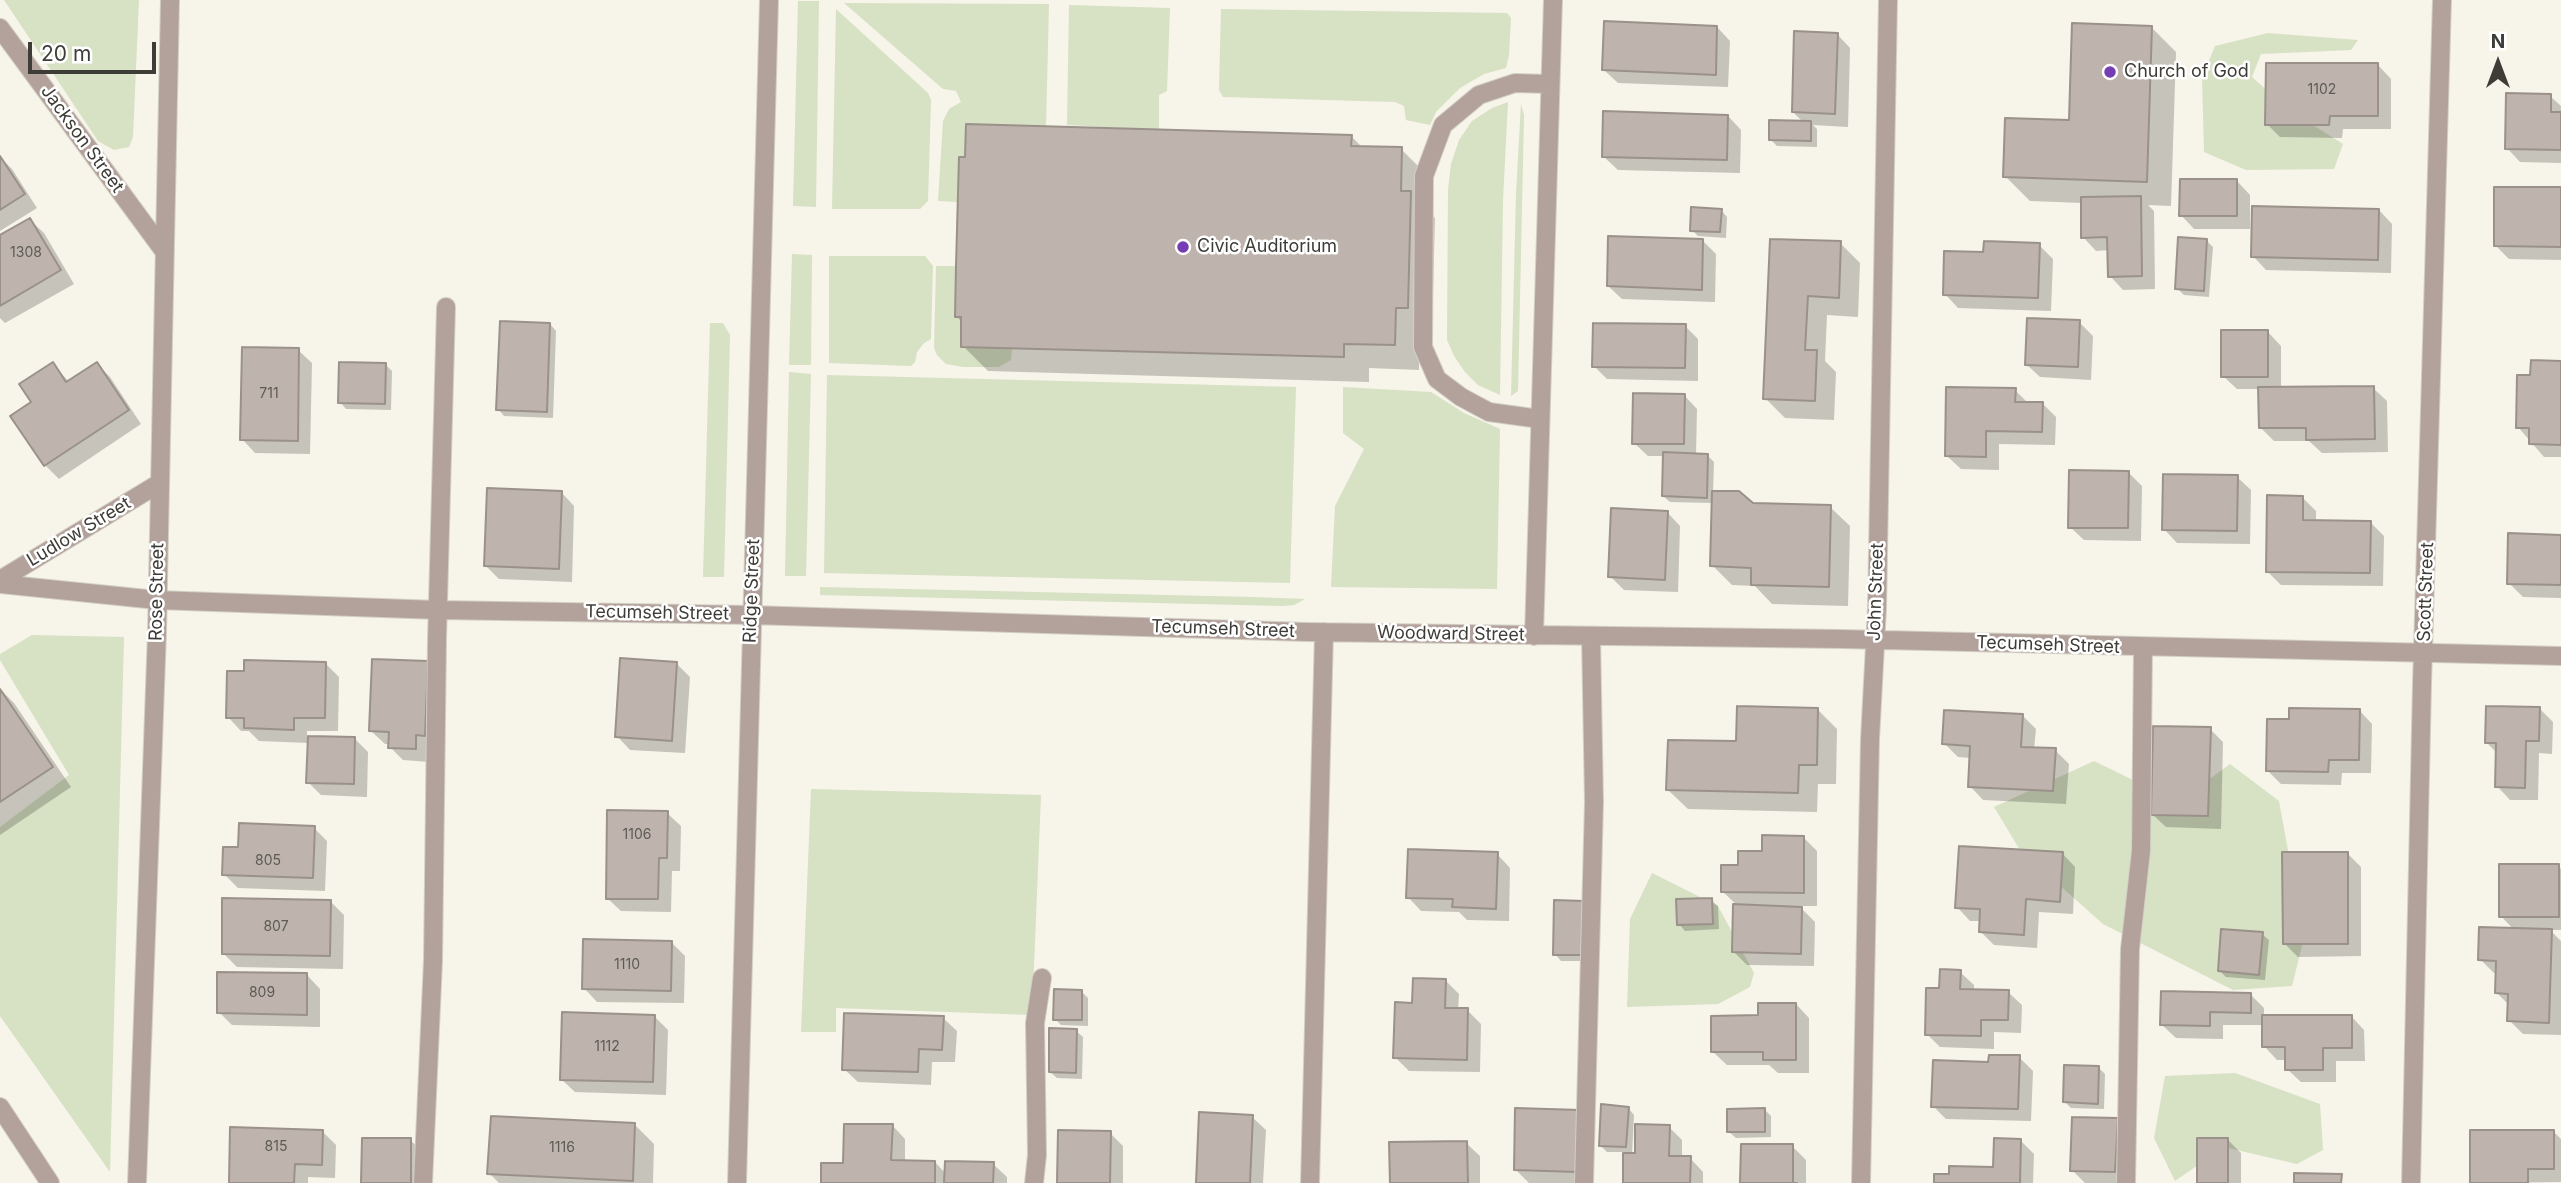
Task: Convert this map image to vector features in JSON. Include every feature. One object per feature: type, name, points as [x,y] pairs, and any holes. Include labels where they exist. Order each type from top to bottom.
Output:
[{"type":"street","name":"Rose Street","points":[[137,1183],[157,600],[170,0]]},
{"type":"street","name":"Ridge Street","points":[[737,1183],[769,0]]},
{"type":"street","name":"Woodward Street","points":[[1324,632],[1534,636],[1553,0]]},
{"type":"street","name":"John Street","points":[[1861,1183],[1888,0]]},
{"type":"street","name":"Scott Street","points":[[2411,1183],[2442,0]]},
{"type":"street","name":"Jackson Street","points":[[0,28],[164,251]]},
{"type":"street","points":[[1540,419],[1489,412],[1461,397],[1437,379],[1423,348],[1424,176],[1443,125],[1479,95],[1515,83],[1549,84]]},
{"type":"street","points":[[424,1183],[433,961],[446,307]]},
{"type":"street","name":"Ludlow Street","points":[[0,582],[158,484]]},
{"type":"street","name":"Ludlow Street","points":[[0,582],[157,600]]},
{"type":"street","name":"Tecumseh Street","points":[[157,600],[438,610],[751,615],[1324,632]]},
{"type":"street","points":[[1310,1183],[1324,632]]},
{"type":"street","name":"Tecumseh Street","points":[[1534,636],[1874,640],[2561,656]]},
{"type":"street","points":[[1584,1183],[1594,802],[1591,637]]},
{"type":"street","points":[[2126,1183],[2130,948],[2141,851],[2143,647]]},
{"type":"street","points":[[1034,1183],[1037,1155],[1035,1023],[1042,978]]},
{"type":"street","points":[[0,1107],[50,1183]]},
{"type":"green space","points":[[4,0],[139,0],[133,137],[129,147],[114,150],[98,141]]},
{"type":"green space","points":[[798,1],[819,1],[816,207],[793,206]]},
{"type":"green space","points":[[844,3],[1049,4],[1046,126],[966,124],[965,157],[959,158],[958,202],[938,201],[943,121],[949,109],[961,102],[956,91],[943,89]]},
{"type":"green space","points":[[1069,5],[1170,8],[1167,91],[1159,95],[1159,130],[1067,125]]},
{"type":"green space","points":[[836,9],[928,93],[931,100],[928,201],[920,209],[832,209]]},
{"type":"green space","points":[[1221,9],[1507,13],[1511,18],[1509,55],[1506,68],[1484,74],[1460,88],[1436,112],[1430,125],[1406,120],[1404,106],[1395,102],[1223,97],[1219,90]]},
{"type":"green space","points":[[2268,33],[2358,40],[2351,50],[2261,54],[2252,77],[2289,110],[2343,144],[2334,169],[2246,170],[2204,152],[2202,78],[2215,46]]},
{"type":"green space","points":[[1508,102],[1503,200],[1500,395],[1478,385],[1465,372],[1447,340],[1448,190],[1451,164],[1459,140],[1472,121],[1492,108]]},
{"type":"green space","points":[[1521,104],[1524,115],[1518,391],[1511,396],[1516,194]]},
{"type":"green space","points":[[792,254],[812,255],[811,365],[789,365]]},
{"type":"green space","points":[[829,256],[925,256],[933,266],[931,339],[917,352],[915,362],[911,366],[829,363]]},
{"type":"green space","points":[[936,266],[956,266],[955,316],[1012,348],[1011,360],[999,367],[963,367],[946,364],[937,355],[934,348]]},
{"type":"green space","points":[[710,323],[723,323],[730,335],[724,577],[703,577]]},
{"type":"green space","points":[[789,372],[811,374],[806,576],[785,576]]},
{"type":"green space","points":[[827,375],[1296,387],[1290,583],[824,573]]},
{"type":"green space","points":[[1343,387],[1431,392],[1464,413],[1500,429],[1497,589],[1331,587],[1335,506],[1364,449],[1343,433]]},
{"type":"green space","points":[[820,587],[1305,599],[1294,605],[1283,606],[820,595]]},
{"type":"green space","points":[[32,635],[124,637],[110,1172],[0,1016],[0,827],[69,775],[0,660],[0,654]]},
{"type":"green space","points":[[2094,761],[2178,802],[2230,764],[2279,801],[2304,938],[2292,986],[2233,990],[2103,924],[2020,850],[1994,807]]},
{"type":"green space","points":[[811,789],[1041,795],[1032,1015],[836,1008],[836,1032],[801,1032]]},
{"type":"green space","points":[[1652,873],[1718,906],[1754,973],[1750,987],[1718,1004],[1627,1007],[1630,919]]},
{"type":"green space","points":[[2235,1073],[2320,1104],[2323,1150],[2297,1164],[2224,1147],[2175,1181],[2154,1138],[2165,1076]]},
{"type":"building","points":[[1604,21],[1717,26],[1716,75],[1602,70]]},
{"type":"building","name":"Church of God","points":[[2072,23],[2152,26],[2147,182],[2003,177],[2005,118],[2069,120]]},
{"type":"building","points":[[1794,31],[1838,33],[1835,114],[1792,112]]},
{"type":"building","points":[[2266,63],[2378,63],[2378,116],[2330,116],[2329,125],[2265,125]]},
{"type":"building","points":[[2506,93],[2551,94],[2551,112],[2561,112],[2561,150],[2505,149]]},
{"type":"building","points":[[1603,111],[1728,115],[1727,160],[1602,157]]},
{"type":"building","points":[[1769,120],[1811,121],[1811,141],[1769,140]]},
{"type":"building","name":"Civic Auditorium","points":[[966,124],[1352,135],[1351,146],[1402,147],[1401,191],[1411,191],[1408,308],[1396,308],[1395,345],[1344,344],[1344,357],[961,347],[961,317],[955,317],[956,266],[959,157],[965,157]]},
{"type":"building","points":[[0,156],[25,194],[0,210]]},
{"type":"building","points":[[2180,179],[2237,179],[2237,216],[2179,216]]},
{"type":"building","points":[[2494,187],[2561,187],[2561,247],[2494,246]]},
{"type":"building","points":[[2141,196],[2142,276],[2108,277],[2107,237],[2081,238],[2081,197]]},
{"type":"building","points":[[2252,206],[2379,209],[2378,260],[2251,257]]},
{"type":"building","points":[[1691,207],[1722,209],[1720,232],[1690,231]]},
{"type":"building","points":[[30,218],[61,270],[0,306],[0,235]]},
{"type":"building","points":[[1608,236],[1703,239],[1702,290],[1607,286]]},
{"type":"building","points":[[2178,237],[2207,239],[2204,291],[2175,289]]},
{"type":"building","points":[[1770,239],[1841,241],[1839,298],[1808,296],[1805,350],[1817,350],[1815,401],[1763,399]]},
{"type":"building","points":[[1984,241],[2040,243],[2038,298],[1943,295],[1944,251],[1983,252]]},
{"type":"building","points":[[2027,318],[2080,320],[2078,367],[2025,365]]},
{"type":"building","points":[[500,321],[550,323],[547,412],[496,410]]},
{"type":"building","points":[[1593,323],[1686,324],[1685,368],[1592,367]]},
{"type":"building","points":[[2221,330],[2268,330],[2268,377],[2221,377]]},
{"type":"building","points":[[242,347],[299,348],[298,441],[240,440]]},
{"type":"building","points":[[2531,360],[2561,361],[2561,445],[2529,444],[2529,428],[2516,428],[2517,375],[2530,375]]},
{"type":"building","points":[[53,362],[66,382],[97,362],[129,410],[44,466],[10,416],[31,402],[19,384]]},
{"type":"building","points":[[339,362],[386,363],[385,404],[338,403]]},
{"type":"building","points":[[2374,386],[2375,439],[2306,440],[2306,428],[2259,428],[2258,387]]},
{"type":"building","points":[[1946,387],[2016,388],[2015,402],[2043,402],[2042,432],[1986,431],[1986,457],[1945,456]]},
{"type":"building","points":[[1633,393],[1685,394],[1684,444],[1632,444]]},
{"type":"building","points":[[1663,452],[1708,454],[1707,498],[1662,496]]},
{"type":"building","points":[[2069,470],[2129,471],[2128,528],[2068,528]]},
{"type":"building","points":[[2163,474],[2238,475],[2237,531],[2162,530]]},
{"type":"building","points":[[487,488],[562,491],[559,569],[484,566]]},
{"type":"building","points":[[1712,491],[1739,491],[1753,503],[1831,505],[1829,587],[1751,585],[1751,568],[1710,566]]},
{"type":"building","points":[[2267,495],[2303,496],[2303,520],[2371,521],[2370,573],[2266,572]]},
{"type":"building","points":[[1611,508],[1668,511],[1665,580],[1608,577]]},
{"type":"building","points":[[2508,533],[2561,535],[2561,585],[2507,584]]},
{"type":"building","points":[[620,658],[677,662],[672,741],[615,737]]},
{"type":"building","points":[[372,659],[428,661],[425,736],[416,735],[416,749],[388,748],[389,732],[369,731]]},
{"type":"building","points":[[244,660],[326,662],[325,718],[294,718],[294,730],[244,728],[244,718],[226,718],[227,671],[244,671]]},
{"type":"building","points":[[0,689],[53,767],[0,802]]},
{"type":"building","points":[[1737,706],[1818,708],[1817,765],[1799,765],[1798,793],[1666,790],[1668,740],[1736,741]]},
{"type":"building","points":[[2486,706],[2540,707],[2539,741],[2526,741],[2525,788],[2495,787],[2496,743],[2485,743]]},
{"type":"building","points":[[2289,708],[2360,709],[2359,760],[2329,760],[2328,772],[2266,771],[2267,719],[2289,719]]},
{"type":"building","points":[[1944,710],[2023,714],[2021,747],[2056,748],[2053,791],[1968,787],[1970,746],[1942,744]]},
{"type":"building","points":[[2153,726],[2211,727],[2208,816],[2151,815]]},
{"type":"building","points":[[308,736],[355,737],[354,784],[306,783]]},
{"type":"building","points":[[607,810],[668,811],[667,858],[659,858],[658,899],[606,899]]},
{"type":"building","points":[[239,823],[315,826],[313,878],[222,875],[223,847],[238,847]]},
{"type":"building","points":[[1762,835],[1804,836],[1804,893],[1721,892],[1721,865],[1738,865],[1738,851],[1762,851]]},
{"type":"building","points":[[1959,846],[2063,852],[2060,902],[2026,899],[2024,935],[1979,932],[1980,909],[1955,908]]},
{"type":"building","points":[[1408,849],[1498,852],[1496,909],[1452,907],[1453,899],[1406,898]]},
{"type":"building","points":[[2282,852],[2348,852],[2348,944],[2283,944]]},
{"type":"building","points":[[2499,864],[2559,864],[2559,917],[2499,917]]},
{"type":"building","points":[[222,898],[331,900],[330,956],[222,954]]},
{"type":"building","points":[[1712,898],[1713,924],[1677,925],[1676,899]]},
{"type":"building","points":[[1554,900],[1584,901],[1583,955],[1553,955]]},
{"type":"building","points":[[1733,904],[1802,907],[1801,954],[1732,952]]},
{"type":"building","points":[[2479,927],[2552,929],[2549,1023],[2507,1021],[2508,994],[2495,993],[2496,961],[2478,960]]},
{"type":"building","points":[[2221,929],[2263,932],[2259,975],[2218,971]]},
{"type":"building","points":[[583,939],[672,941],[671,991],[582,989]]},
{"type":"building","points":[[1940,969],[1961,970],[1960,989],[2009,990],[2008,1020],[1981,1020],[1981,1036],[1925,1035],[1926,988],[1939,988]]},
{"type":"building","points":[[217,972],[307,973],[307,1015],[217,1013]]},
{"type":"building","points":[[1413,978],[1446,979],[1445,1008],[1468,1008],[1467,1060],[1393,1058],[1395,1002],[1412,1003]]},
{"type":"building","points":[[1054,989],[1082,990],[1082,1020],[1053,1020]]},
{"type":"building","points":[[2161,991],[2251,993],[2251,1013],[2210,1012],[2210,1026],[2160,1025]]},
{"type":"building","points":[[1758,1003],[1796,1003],[1796,1060],[1763,1060],[1763,1052],[1711,1052],[1711,1016],[1758,1015]]},
{"type":"building","points":[[562,1012],[655,1015],[653,1082],[560,1080]]},
{"type":"building","points":[[844,1013],[944,1016],[942,1050],[919,1049],[918,1072],[842,1070]]},
{"type":"building","points":[[2262,1015],[2352,1015],[2352,1048],[2323,1048],[2323,1070],[2285,1070],[2285,1047],[2262,1047]]},
{"type":"building","points":[[1049,1028],[1077,1029],[1076,1073],[1049,1072]]},
{"type":"building","points":[[1989,1055],[2020,1055],[2018,1109],[1931,1107],[1933,1060],[1988,1062]]},
{"type":"building","points":[[2064,1065],[2099,1066],[2098,1104],[2063,1102]]},
{"type":"building","points":[[1601,1104],[1629,1107],[1626,1147],[1599,1146]]},
{"type":"building","points":[[1515,1108],[1580,1110],[1578,1172],[1514,1170]]},
{"type":"building","points":[[1765,1108],[1765,1132],[1727,1132],[1727,1109]]},
{"type":"building","points":[[1199,1112],[1253,1115],[1250,1183],[1196,1183]]},
{"type":"building","points":[[491,1116],[635,1123],[633,1181],[487,1174]]},
{"type":"building","points":[[2072,1117],[2118,1118],[2115,1172],[2070,1171]]},
{"type":"building","points":[[844,1124],[893,1124],[891,1160],[935,1161],[935,1183],[821,1183],[821,1163],[843,1163]]},
{"type":"building","points":[[1635,1124],[1670,1125],[1669,1156],[1691,1156],[1690,1183],[1623,1183],[1623,1153],[1635,1153]]},
{"type":"building","points":[[230,1127],[323,1130],[322,1165],[295,1164],[294,1183],[229,1183]]},
{"type":"building","points":[[1058,1130],[1111,1131],[1110,1183],[1057,1183]]},
{"type":"building","points":[[2470,1130],[2554,1130],[2554,1169],[2528,1169],[2528,1183],[2470,1183]]},
{"type":"building","points":[[362,1138],[411,1138],[411,1183],[361,1183]]},
{"type":"building","points":[[1994,1138],[2021,1139],[2020,1183],[1934,1183],[1934,1174],[1949,1174],[1949,1166],[1993,1167]]},
{"type":"building","points":[[2197,1138],[2228,1138],[2228,1183],[2197,1183]]},
{"type":"building","points":[[1467,1141],[1468,1183],[1390,1183],[1389,1142]]},
{"type":"building","points":[[1741,1144],[1793,1144],[1793,1183],[1740,1183]]},
{"type":"building","points":[[945,1161],[994,1162],[993,1183],[944,1183]]},
{"type":"building","points":[[2294,1173],[2342,1174],[2341,1183],[2294,1183]]},
{"type":"place","name":"Church of God","points":[[2110,72]]},
{"type":"place","name":"Civic Auditorium","points":[[1183,247]]}]
